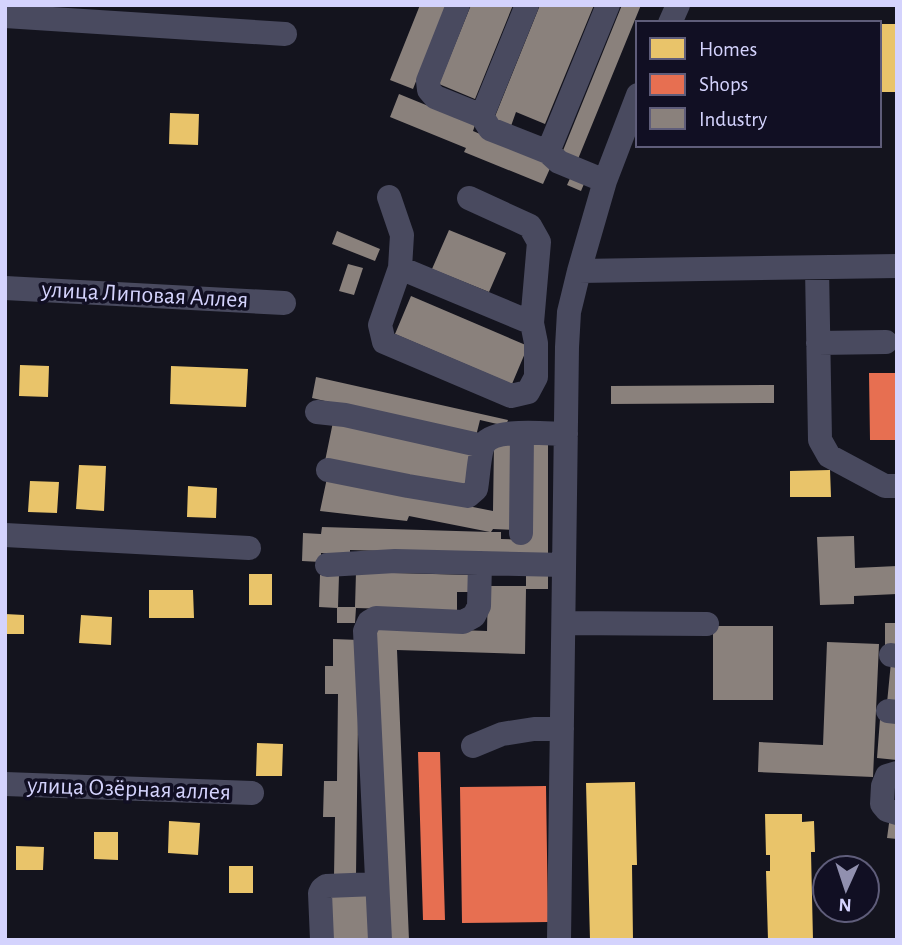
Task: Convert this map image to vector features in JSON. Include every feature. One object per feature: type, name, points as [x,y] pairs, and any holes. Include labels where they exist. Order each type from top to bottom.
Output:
[{"type":"street","points":[[458,5],[428,81],[429,90],[435,97],[482,116],[490,129],[548,152],[559,162],[605,181]]},
{"type":"street","points":[[482,116],[527,5]]},
{"type":"street","points":[[548,152],[608,5]]},
{"type":"street","points":[[671,21],[678,5]]},
{"type":"street","points":[[5,16],[285,34]]},
{"type":"street","points":[[559,940],[569,312],[605,181],[636,99]]},
{"type":"street","points":[[389,197],[402,234],[400,268],[380,325],[384,342],[511,396],[528,391],[537,377],[536,343],[532,323],[539,242],[530,226],[469,198]]},
{"type":"street","points":[[579,271],[897,266]]},
{"type":"street","points":[[400,268],[532,323]]},
{"type":"street","points":[[817,268],[820,440],[829,456],[885,486],[897,486]]},
{"type":"street","name":"улица Липовая Аллея","points":[[5,288],[284,303]]},
{"type":"street","points":[[818,343],[887,342]]},
{"type":"street","points":[[537,377],[567,377]]},
{"type":"street","points":[[317,412],[345,415],[483,446]]},
{"type":"street","points":[[328,470],[468,496],[476,489],[483,446],[491,437],[504,433],[566,434]]},
{"type":"street","points":[[521,533],[522,433]]},
{"type":"street","points":[[5,535],[250,548]]},
{"type":"street","points":[[327,565],[395,561],[564,565]]},
{"type":"street","points":[[380,940],[365,631],[369,622],[376,618],[463,622],[474,616],[479,606],[480,563]]},
{"type":"street","points":[[564,623],[707,624]]},
{"type":"street","points":[[473,746],[502,734],[534,729],[562,729]]},
{"type":"street","points":[[897,773],[887,776],[883,786],[882,804],[887,810],[897,813]]},
{"type":"street","name":"улица Озёрная аллея","points":[[5,784],[252,793]]},
{"type":"street","points":[[322,940],[322,888],[377,884]]},
{"type":"building: Homes","points":[[881,24],[897,24],[897,92],[881,92]]},
{"type":"building: Homes","points":[[170,113],[199,114],[198,145],[169,144]]},
{"type":"building: Homes","points":[[20,365],[49,366],[48,397],[19,396]]},
{"type":"building: Homes","points":[[171,366],[248,369],[246,407],[170,404]]},
{"type":"building: Homes","points":[[79,465],[106,466],[104,511],[76,509]]},
{"type":"building: Homes","points":[[830,470],[831,497],[790,497],[790,471]]},
{"type":"building: Homes","points":[[30,481],[59,482],[57,513],[28,512]]},
{"type":"building: Homes","points":[[188,486],[217,488],[216,518],[187,517]]},
{"type":"building: Homes","points":[[249,574],[272,574],[272,605],[249,605]]},
{"type":"building: Homes","points":[[149,590],[193,590],[194,618],[149,618]]},
{"type":"building: Homes","points":[[5,614],[24,615],[24,634],[5,634]]},
{"type":"building: Homes","points":[[81,615],[112,617],[111,645],[79,643]]},
{"type":"building: Homes","points":[[257,743],[283,744],[282,776],[256,776]]},
{"type":"building: Homes","points":[[635,782],[637,865],[632,865],[633,940],[590,940],[586,783]]},
{"type":"building: Homes","points":[[765,814],[802,814],[802,822],[814,821],[815,852],[811,852],[813,940],[768,940],[766,871],[770,871],[770,855],[766,855]]},
{"type":"building: Homes","points":[[169,821],[200,823],[198,855],[168,853]]},
{"type":"building: Homes","points":[[94,832],[118,832],[118,860],[94,859]]},
{"type":"building: Homes","points":[[16,846],[44,847],[43,870],[16,870]]},
{"type":"building: Homes","points":[[229,866],[253,866],[253,893],[229,893]]},
{"type":"building: Shops","points":[[869,373],[897,373],[897,440],[870,440]]},
{"type":"building: Shops","points":[[418,752],[440,752],[445,920],[423,920]]},
{"type":"building: Shops","points":[[546,786],[548,922],[462,923],[460,787]]},
{"type":"building: Industry","points":[[420,5],[446,5],[413,89],[390,80]]},
{"type":"building: Industry","points":[[471,5],[513,5],[475,99],[439,84]]},
{"type":"building: Industry","points":[[540,5],[594,5],[545,124],[516,112],[511,126],[494,119]]},
{"type":"building: Industry","points":[[622,5],[641,5],[578,159],[562,153]]},
{"type":"building: Industry","points":[[399,94],[475,125],[473,131],[552,164],[543,184],[464,152],[466,148],[390,117]]},
{"type":"building: Industry","points":[[572,174],[586,179],[581,191],[567,185]]},
{"type":"building: Industry","points":[[449,230],[506,253],[489,292],[432,269]]},
{"type":"building: Industry","points":[[337,231],[380,249],[375,261],[332,244]]},
{"type":"building: Industry","points":[[348,264],[363,268],[354,295],[339,291]]},
{"type":"building: Industry","points":[[411,296],[528,346],[512,384],[395,334]]},
{"type":"building: Industry","points":[[316,377],[508,420],[506,426],[480,420],[476,436],[312,398]]},
{"type":"building: Industry","points":[[774,385],[774,403],[611,404],[611,386]]},
{"type":"building: Industry","points":[[333,422],[474,452],[467,487],[325,461]]},
{"type":"building: Industry","points":[[528,441],[548,441],[548,556],[350,550],[350,554],[321,553],[321,562],[302,561],[303,533],[321,534],[322,527],[490,532],[409,516],[407,521],[320,511],[327,478],[493,511],[494,444],[515,445],[513,530],[493,529],[491,532],[501,532],[501,539],[528,540]]},
{"type":"building: Industry","points":[[854,536],[855,568],[897,566],[897,594],[854,596],[854,604],[820,605],[817,537]]},
{"type":"building: Industry","points":[[356,572],[471,575],[470,592],[457,592],[457,611],[356,608],[355,623],[337,623],[337,608],[319,607],[320,575],[339,575],[338,607],[355,607]]},
{"type":"building: Industry","points":[[526,572],[548,572],[548,589],[526,589],[525,654],[397,650],[409,940],[387,940],[375,627],[487,631],[488,586],[526,586]]},
{"type":"building: Industry","points":[[885,623],[897,623],[897,648],[885,648]]},
{"type":"building: Industry","points":[[713,626],[773,626],[773,700],[713,700]]},
{"type":"building: Industry","points":[[333,639],[359,640],[356,876],[334,876],[335,817],[323,817],[324,781],[337,781],[338,694],[325,694],[325,666],[333,666]]},
{"type":"building: Industry","points":[[827,642],[879,644],[873,777],[758,772],[759,742],[823,745]]},
{"type":"building: Industry","points":[[891,662],[897,662],[897,704],[887,703]]},
{"type":"building: Industry","points":[[880,719],[897,721],[897,760],[877,758]]},
{"type":"building: Industry","points":[[890,816],[897,817],[897,839],[887,838]]},
{"type":"building: Industry","points":[[369,892],[371,940],[333,940],[331,893]]}]
